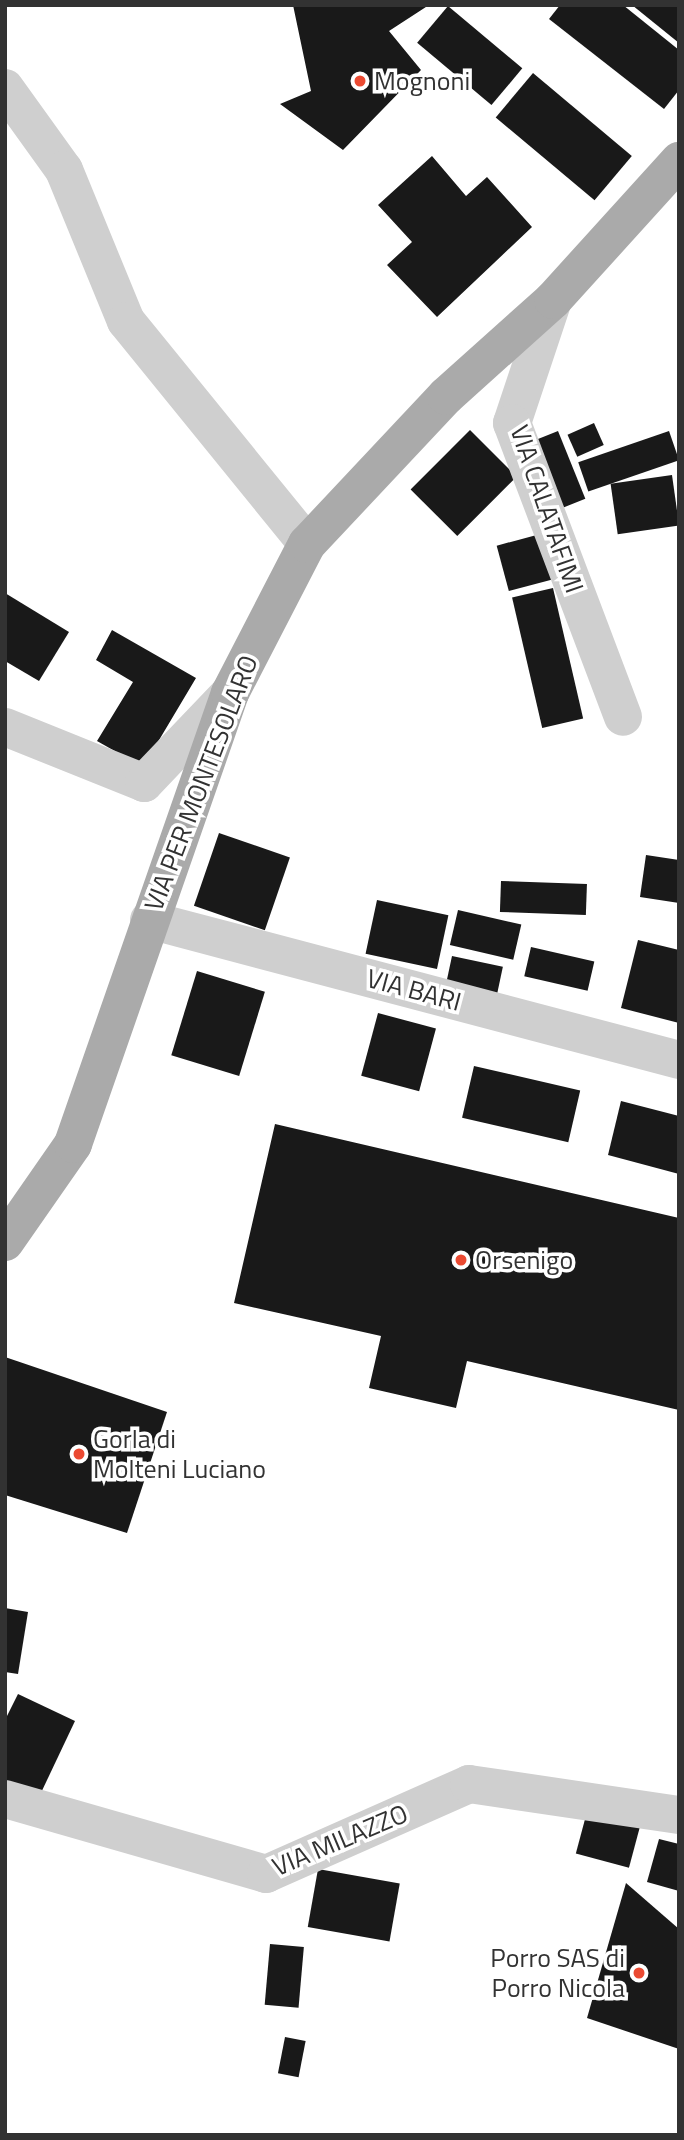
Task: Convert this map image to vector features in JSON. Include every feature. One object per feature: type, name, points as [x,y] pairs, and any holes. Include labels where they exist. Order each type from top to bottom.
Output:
[{"type":"main road","name":"VIA PER MONTESOLARO","points":[[5,1242],[73,1144],[230,693],[307,544],[446,396],[553,300],[679,161]]},
{"type":"street","points":[[5,88],[23,134],[64,170],[127,321],[307,544]]},
{"type":"street","name":"VIA CALATAFIMI","points":[[553,300],[512,423],[623,717]]},
{"type":"street","points":[[5,727],[144,783],[230,693]]},
{"type":"street","name":"VIA BARI","points":[[149,920],[679,1060]]},
{"type":"street","name":"VIA MILAZZO","points":[[5,1799],[266,1874],[469,1784],[679,1815]]},
{"type":"building","name":"Mognoni","points":[[293,5],[429,5],[389,31],[421,70],[343,150],[280,104],[311,91]]},
{"type":"building","points":[[560,5],[623,5],[679,50],[679,90],[664,109],[549,19]]},
{"type":"building","points":[[632,5],[679,5],[679,43]]},
{"type":"building","points":[[448,6],[522,68],[491,105],[417,43]]},
{"type":"building","points":[[533,73],[632,156],[595,200],[496,117]]},
{"type":"building","points":[[432,156],[466,196],[487,177],[532,227],[437,317],[387,265],[412,242],[378,205]]},
{"type":"building","points":[[594,423],[604,445],[577,457],[568,435]]},
{"type":"building","points":[[470,430],[517,477],[457,536],[411,489]]},
{"type":"building","points":[[558,431],[585,499],[560,509],[533,441]]},
{"type":"building","points":[[669,431],[679,460],[588,492],[578,462]]},
{"type":"building","points":[[672,475],[679,526],[618,534],[611,484]]},
{"type":"building","points":[[544,533],[556,578],[509,591],[497,546]]},
{"type":"building","points":[[553,588],[583,719],[542,728],[512,597]]},
{"type":"building","points":[[5,593],[69,632],[39,681],[5,661]]},
{"type":"building","points":[[112,630],[196,678],[143,767],[97,741],[133,682],[96,660]]},
{"type":"building","points":[[219,833],[290,857],[265,930],[194,906]]},
{"type":"building","points":[[646,855],[679,860],[679,903],[640,897]]},
{"type":"building","points":[[501,881],[587,884],[586,915],[500,912]]},
{"type":"building","points":[[377,900],[448,915],[437,969],[366,954]]},
{"type":"building","points":[[458,910],[521,925],[513,960],[450,945]]},
{"type":"building","points":[[638,940],[679,950],[679,1023],[621,1008]]},
{"type":"building","points":[[531,947],[594,962],[588,991],[524,976]]},
{"type":"building","points":[[452,956],[503,967],[497,995],[446,984]]},
{"type":"building","points":[[197,971],[265,992],[239,1076],[171,1055]]},
{"type":"building","points":[[378,1013],[436,1029],[419,1091],[361,1076]]},
{"type":"building","points":[[474,1066],[580,1091],[568,1142],[462,1118]]},
{"type":"building","points":[[621,1101],[679,1116],[679,1174],[608,1155]]},
{"type":"building","name":"Orsenigo","points":[[275,1124],[679,1218],[679,1410],[467,1361],[456,1408],[369,1388],[381,1336],[234,1303]]},
{"type":"building","name":"Gorla di Molteni Luciano","points":[[5,1357],[167,1412],[127,1533],[5,1495]]},
{"type":"building","points":[[5,1608],[28,1612],[18,1674],[5,1672]]},
{"type":"building","points":[[18,1694],[75,1721],[39,1797],[5,1781],[5,1720]]},
{"type":"building","points":[[588,1808],[641,1822],[629,1868],[576,1853]]},
{"type":"building","points":[[659,1839],[679,1844],[679,1891],[647,1882]]},
{"type":"building","points":[[318,1869],[400,1883],[389,1942],[308,1927]]},
{"type":"building","name":"Porro SAS di Porro Nicola","points":[[626,1883],[679,1929],[679,2049],[587,2018]]},
{"type":"building","points":[[270,1944],[304,1947],[299,2008],[265,2005]]},
{"type":"building","points":[[285,2037],[306,2041],[299,2077],[278,2073]]},
{"type":"place","name":"Mognoni","points":[[360,81]]},
{"type":"place","name":"Orsenigo","points":[[461,1260]]},
{"type":"place","name":"Gorla di Molteni Luciano","points":[[79,1454]]},
{"type":"place","name":"Porro SAS di Porro Nicola","points":[[639,1973]]}]
